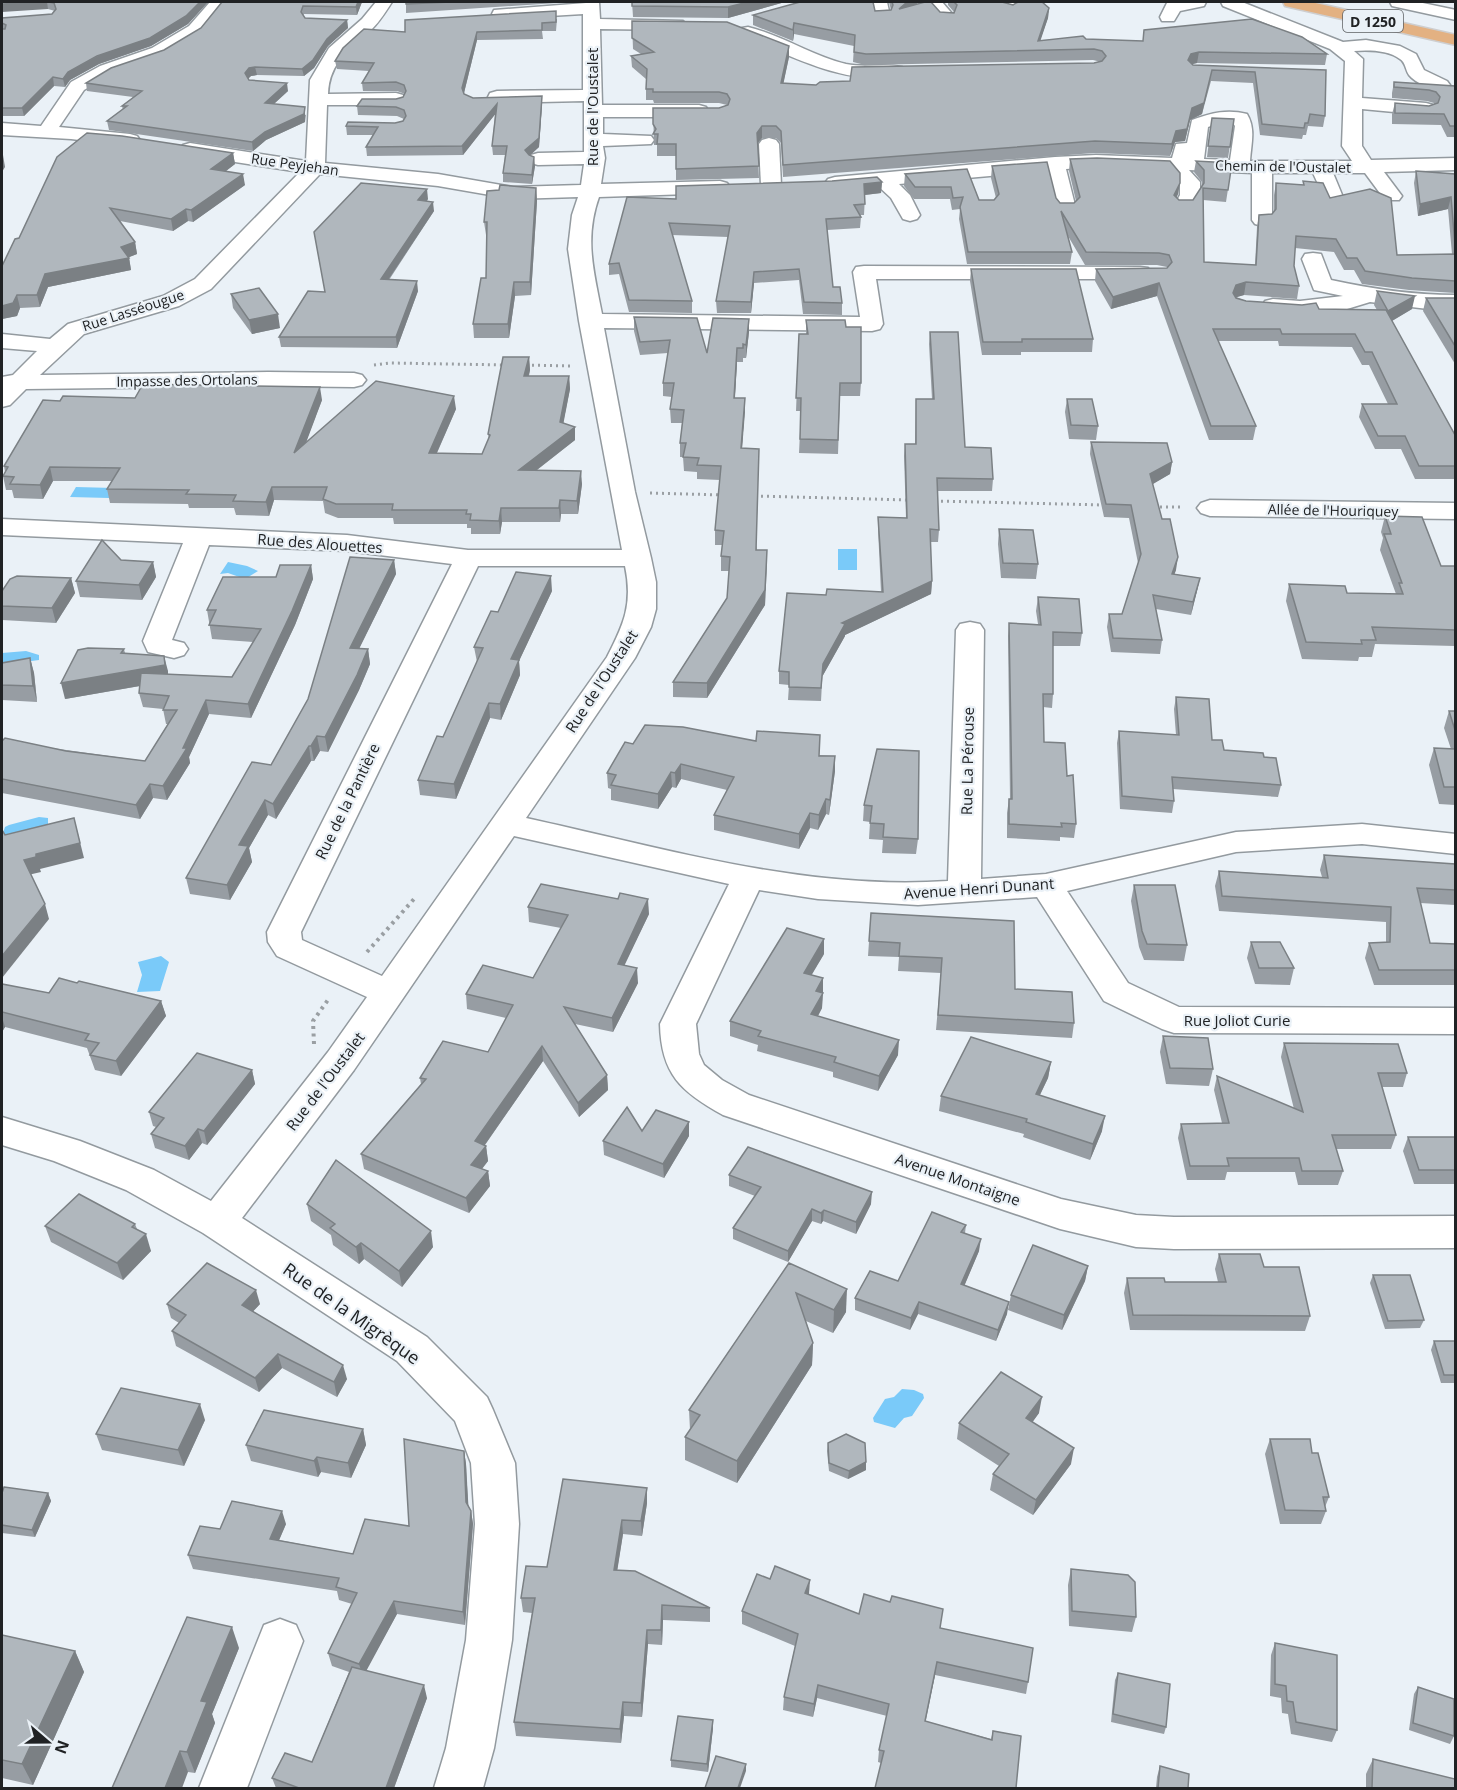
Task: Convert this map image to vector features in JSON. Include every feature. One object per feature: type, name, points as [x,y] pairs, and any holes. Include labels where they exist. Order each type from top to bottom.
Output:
[{"type":"main road","name":"D 1250","points":[[1291,2],[1455,40]]},
{"type":"street","points":[[47,131],[77,86],[106,70],[158,52],[195,30],[218,2]]},
{"type":"street","points":[[315,168],[319,80],[335,52],[356,25],[384,2]]},
{"type":"street","points":[[933,2],[947,18]]},
{"type":"street","points":[[994,2],[1011,4]]},
{"type":"street","points":[[1168,17],[1173,7],[1198,2]]},
{"type":"street","points":[[1230,2],[1341,48],[1354,59],[1352,146],[1392,196]]},
{"type":"street","points":[[1398,2],[1455,15]]},
{"type":"street","points":[[484,15],[591,11],[696,25]]},
{"type":"street","name":"Rue de l'Oustalet","points":[[218,1222],[341,1061],[389,993],[629,643],[642,609],[639,558],[622,492],[579,249],[582,215],[590,192],[594,149],[591,11]]},
{"type":"street","points":[[762,16],[729,25],[840,68],[874,67],[916,71]]},
{"type":"street","points":[[356,25],[391,21]]},
{"type":"street","points":[[1341,48],[1362,44],[1401,52],[1411,58],[1417,73],[1442,85]]},
{"type":"street","points":[[873,91],[874,67]]},
{"type":"street","points":[[816,81],[840,68]]},
{"type":"street","points":[[1333,73],[1355,74]]},
{"type":"street","points":[[298,84],[318,92],[396,99]]},
{"type":"street","points":[[318,92],[364,94]]},
{"type":"street","points":[[474,98],[719,111]]},
{"type":"street","points":[[1354,103],[1426,109]]},
{"type":"street","points":[[1184,206],[1190,195],[1190,182],[1179,172],[1186,164],[1199,124],[1218,117],[1240,118],[1244,126],[1239,167]]},
{"type":"street","points":[[318,121],[340,122]]},
{"type":"street","points":[[1186,164],[1187,125]]},
{"type":"street","points":[[2,129],[47,131],[149,142]]},
{"type":"street","points":[[538,159],[644,140]]},
{"type":"street","points":[[769,144],[771,185]]},
{"type":"street","name":"Rue Peyjehan","points":[[172,146],[315,168],[438,180],[513,193],[590,192]]},
{"type":"street","name":"Chemin de l'Oustalet","points":[[819,184],[881,179],[979,179],[1117,151],[1186,164],[1262,168],[1455,164]]},
{"type":"street","points":[[1055,163],[1066,209]]},
{"type":"street","name":"Rue Lasséougue","points":[[2,400],[10,382],[68,335],[87,324],[171,301],[198,288],[315,168]]},
{"type":"street","points":[[1262,168],[1262,220]]},
{"type":"street","points":[[1321,168],[1335,202]]},
{"type":"street","points":[[881,179],[900,195],[910,215]]},
{"type":"street","points":[[590,192],[791,184]]},
{"type":"street","points":[[1312,260],[1322,285],[1369,295],[1428,302],[1455,302]]},
{"type":"street","points":[[590,321],[873,324],[864,272],[1157,273]]},
{"type":"street","points":[[1073,274],[1080,280],[1109,273]]},
{"type":"street","points":[[1255,304],[1300,308],[1347,302],[1369,295]]},
{"type":"street","points":[[2,341],[56,346]]},
{"type":"street","name":"Impasse des Ortolans","points":[[10,382],[94,383],[194,378],[349,380]]},
{"type":"street","name":"Allée de l'Houriquey","points":[[1210,508],[1455,511]]},
{"type":"street","name":"Rue des Alouettes","points":[[2,527],[347,543],[468,558],[639,558]]},
{"type":"street","points":[[174,649],[158,646],[157,641],[199,537]]},
{"type":"street","name":"Rue de la Pantière","points":[[389,993],[289,948],[285,942],[284,932],[468,558]]},
{"type":"street","name":"Rue La Pérouse","points":[[963,891],[970,630]]},
{"type":"street","name":"Avenue Henri Dunant","points":[[505,824],[748,878],[818,888],[918,894],[1046,885],[1236,842],[1362,834],[1455,844]]},
{"type":"street","name":"Avenue Montaigne","points":[[748,878],[678,1024],[678,1046],[682,1062],[695,1079],[712,1092],[736,1105],[1060,1214],[1136,1231],[1174,1233],[1455,1232]]},
{"type":"street","name":"Rue Joliot Curie","points":[[1046,885],[1116,992],[1174,1020],[1455,1021]]},
{"type":"street","name":"Rue de la Migrèque","points":[[2,1131],[67,1151],[140,1180],[218,1222],[412,1349],[472,1410],[493,1463],[497,1524],[489,1640],[470,1748],[459,1788]]},
{"type":"street","points":[[223,1788],[280,1641]]},
{"type":"path","points":[[349,380],[353,370],[391,363],[507,365]]},
{"type":"path","points":[[519,365],[577,366]]},
{"type":"path","points":[[622,492],[728,495]]},
{"type":"path","points":[[751,496],[916,500]]},
{"type":"path","points":[[928,501],[1104,505]]},
{"type":"path","points":[[1151,507],[1210,508]]},
{"type":"path","points":[[317,1053],[312,1031],[313,1021],[348,974],[416,896]]},
{"type":"water","points":[[76,487],[114,488],[109,498],[70,497]]},
{"type":"water","points":[[838,549],[857,549],[857,570],[838,570]]},
{"type":"water","points":[[228,562],[258,571],[245,579],[228,573],[220,574]]},
{"type":"water","points":[[26,651],[39,655],[39,660],[2,665],[2,653]]},
{"type":"water","points":[[39,817],[48,818],[48,825],[4,835],[3,833],[5,827],[9,825]]},
{"type":"water","points":[[161,956],[169,962],[160,991],[137,992],[142,975],[138,962]]},
{"type":"water","points":[[902,1389],[914,1390],[923,1394],[924,1398],[912,1416],[904,1418],[895,1428],[874,1422],[873,1418],[885,1399],[894,1397]]},
{"type":"building","points":[[2,2],[40,2],[2,4]]},
{"type":"building","points":[[49,2],[200,2],[186,16],[150,38],[97,56],[68,72],[63,79],[53,77],[22,108],[2,108],[2,29],[5,29],[6,25],[2,23],[2,18],[52,14],[56,9],[54,3]]},
{"type":"building","points":[[222,2],[358,2],[356,7],[303,6],[301,12],[305,18],[347,20],[327,39],[313,60],[302,69],[255,67],[249,68],[245,73],[249,80],[287,83],[265,103],[305,107],[304,114],[265,132],[252,142],[107,121],[142,91],[86,83],[111,68],[164,50],[201,28]]},
{"type":"building","points":[[406,2],[451,2],[406,4]]},
{"type":"building","points":[[632,2],[748,2],[728,7],[632,6]]},
{"type":"building","points":[[800,2],[873,2],[875,11],[891,10],[892,2],[907,2],[899,9],[931,2],[940,12],[954,13],[957,5],[954,2],[1002,2],[1013,5],[1018,2],[1042,2],[1049,8],[1038,41],[1083,36],[1086,39],[1143,41],[1144,30],[1252,19],[1302,37],[1327,54],[1199,52],[1191,54],[1188,60],[1193,65],[1326,70],[1325,116],[1310,114],[1304,128],[1262,124],[1255,72],[1212,70],[1204,103],[1192,108],[1187,129],[1176,131],[1172,144],[1095,141],[783,165],[781,131],[776,126],[762,126],[757,133],[759,166],[676,169],[676,144],[657,144],[658,134],[653,134],[656,129],[653,124],[653,108],[719,108],[728,105],[730,99],[727,94],[719,92],[653,92],[653,89],[646,89],[647,69],[631,56],[654,52],[632,38],[632,21],[727,22],[789,46],[781,83],[816,85],[820,82],[850,81],[852,67],[1094,63],[1102,61],[1106,56],[1102,51],[1094,49],[866,54],[854,52],[855,35],[794,23],[793,30],[753,15]]},
{"type":"building","points":[[556,11],[556,22],[542,23],[542,30],[477,32],[462,88],[464,94],[473,98],[542,96],[539,138],[525,150],[534,157],[532,175],[503,173],[507,146],[492,146],[497,104],[462,146],[366,147],[378,127],[346,126],[348,122],[395,123],[403,121],[406,116],[404,110],[396,107],[357,106],[362,99],[403,97],[406,91],[404,85],[396,82],[362,83],[374,63],[335,61],[343,48],[364,29],[405,32],[405,20]]},
{"type":"building","points":[[1394,82],[1455,86],[1455,126],[1450,126],[1444,114],[1395,113],[1395,103],[1429,106],[1438,103],[1440,97],[1436,92],[1429,90],[1394,87]]},
{"type":"building","points":[[1212,118],[1234,119],[1230,147],[1208,146]]},
{"type":"building","points":[[87,133],[233,153],[211,169],[243,174],[191,210],[186,209],[171,219],[110,208],[135,242],[121,247],[129,258],[45,274],[37,295],[17,295],[13,303],[2,306],[2,266],[15,239],[19,238],[57,157]]},
{"type":"building","points":[[1070,159],[1170,161],[1180,173],[1180,183],[1174,195],[1179,200],[1193,200],[1204,183],[1204,170],[1196,161],[1232,163],[1228,190],[1203,188],[1204,262],[1256,265],[1259,215],[1272,214],[1276,209],[1276,183],[1304,185],[1303,181],[1323,183],[1330,198],[1370,189],[1391,198],[1397,255],[1455,254],[1455,281],[1365,271],[1357,258],[1347,258],[1336,239],[1296,236],[1294,266],[1299,286],[1246,282],[1236,285],[1233,293],[1236,298],[1246,301],[1302,305],[1316,303],[1319,309],[1386,310],[1455,435],[1455,466],[1419,466],[1405,436],[1378,436],[1362,404],[1397,404],[1372,352],[1365,352],[1355,334],[1282,334],[1280,329],[1213,329],[1256,426],[1211,426],[1159,283],[1113,297],[1096,269],[1167,268],[1172,262],[1169,255],[1086,252],[1061,211],[1072,252],[968,252],[960,207],[963,197],[953,198],[951,187],[915,187],[905,174],[967,169],[979,200],[994,200],[999,194],[992,166],[1047,162],[1056,198],[1060,203],[1074,203],[1080,197]]},
{"type":"building","points":[[1416,171],[1455,174],[1455,245],[1451,197],[1420,204]]},
{"type":"building","points":[[877,177],[882,182],[864,184],[865,204],[854,205],[861,217],[826,219],[833,287],[840,287],[842,303],[804,302],[799,269],[754,272],[751,302],[716,301],[730,226],[669,223],[692,301],[629,300],[619,263],[609,264],[627,197],[676,199],[676,186],[832,181]]},
{"type":"building","points":[[361,183],[427,189],[418,200],[433,202],[381,279],[417,281],[396,337],[279,337],[308,291],[325,292],[314,232]]},
{"type":"building","points":[[500,185],[536,188],[530,282],[514,282],[508,324],[473,324],[481,278],[486,278],[487,222],[484,222],[487,191],[499,190]]},
{"type":"building","points":[[971,269],[1076,269],[1093,339],[1022,339],[1022,342],[983,342]]},
{"type":"building","points":[[259,288],[278,314],[249,320],[231,294]]},
{"type":"building","points":[[1377,291],[1415,296],[1388,311]]},
{"type":"building","points":[[1426,298],[1455,298],[1455,346]]},
{"type":"building","points":[[634,317],[697,318],[707,353],[713,318],[749,319],[746,345],[743,344],[743,348],[737,348],[734,398],[745,398],[741,448],[759,449],[756,550],[767,550],[765,590],[707,683],[673,682],[727,598],[730,557],[721,556],[724,531],[715,530],[721,466],[697,465],[699,458],[683,457],[686,443],[680,443],[684,410],[670,409],[674,383],[663,383],[670,340],[640,342]]},
{"type":"building","points":[[806,320],[845,320],[846,327],[861,327],[861,383],[840,383],[838,440],[800,439],[801,398],[796,398],[799,334],[808,334]]},
{"type":"building","points":[[930,332],[958,332],[965,447],[991,448],[993,479],[937,478],[939,530],[930,529],[932,581],[842,623],[845,624],[823,664],[821,688],[789,687],[789,672],[779,671],[787,593],[826,595],[827,589],[883,592],[878,517],[907,518],[905,444],[916,444],[916,399],[934,399]]},
{"type":"building","points":[[503,357],[529,357],[524,376],[569,376],[560,422],[575,427],[519,470],[581,471],[577,501],[560,500],[559,508],[501,508],[499,521],[470,520],[471,514],[466,514],[467,510],[392,510],[393,504],[336,504],[323,499],[327,487],[272,487],[266,502],[233,501],[236,495],[186,494],[189,490],[107,489],[120,468],[50,467],[40,485],[10,484],[14,477],[3,476],[8,467],[4,466],[43,400],[60,401],[63,396],[135,398],[143,384],[320,387],[294,453],[376,381],[454,396],[429,453],[482,454],[490,435],[488,434]]},
{"type":"building","points":[[1067,399],[1092,399],[1098,426],[1071,425]]},
{"type":"building","points":[[1091,442],[1167,443],[1172,462],[1150,474],[1162,519],[1170,519],[1178,557],[1172,574],[1200,578],[1193,602],[1153,595],[1162,640],[1113,638],[1109,614],[1122,614],[1141,554],[1131,505],[1106,504]]},
{"type":"building","points":[[1385,516],[1422,517],[1441,566],[1455,566],[1455,630],[1372,627],[1376,640],[1361,640],[1362,644],[1306,642],[1289,584],[1345,586],[1347,593],[1403,594],[1399,583],[1402,583],[1384,534],[1391,534]]},
{"type":"building","points":[[999,529],[1033,530],[1038,564],[1003,563]]},
{"type":"building","points":[[102,540],[121,560],[153,562],[139,585],[76,581]]},
{"type":"building","points":[[350,557],[394,560],[350,648],[368,649],[357,675],[325,737],[317,736],[309,746],[273,804],[265,800],[239,845],[248,846],[227,885],[186,878],[252,762],[271,765],[308,699]]},
{"type":"building","points":[[280,565],[311,565],[248,704],[206,700],[183,748],[187,748],[163,786],[150,784],[136,805],[2,779],[2,741],[5,738],[66,751],[145,761],[177,710],[163,710],[169,696],[139,693],[141,673],[232,677],[261,629],[209,625],[216,610],[207,610],[223,577],[276,577]]},
{"type":"building","points":[[516,572],[551,576],[511,659],[519,660],[500,704],[489,703],[454,784],[418,780],[437,736],[443,737],[483,648],[474,647],[491,611],[498,612]]},
{"type":"building","points":[[17,576],[71,578],[52,608],[2,606],[2,591],[10,579]]},
{"type":"building","points":[[1038,597],[1079,599],[1082,633],[1053,632],[1053,694],[1043,694],[1044,742],[1065,743],[1067,776],[1073,775],[1076,824],[1061,823],[1062,827],[1009,824],[1009,799],[1012,799],[1009,623],[1041,625]]},
{"type":"building","points":[[124,649],[121,653],[164,656],[165,665],[61,683],[78,650]]},
{"type":"building","points":[[30,658],[33,686],[2,685],[2,663]]},
{"type":"building","points":[[1176,697],[1209,699],[1212,740],[1222,740],[1224,750],[1263,753],[1264,757],[1276,758],[1281,785],[1172,777],[1174,801],[1122,796],[1119,731],[1179,735]]},
{"type":"building","points":[[1449,711],[1455,711],[1455,730]]},
{"type":"building","points":[[645,725],[683,727],[756,741],[757,731],[820,735],[819,756],[835,756],[830,800],[826,799],[819,815],[810,813],[799,834],[714,815],[734,777],[681,764],[675,773],[671,772],[658,794],[611,785],[616,775],[607,773],[625,742],[633,744]]},
{"type":"building","points":[[1434,748],[1455,749],[1455,787],[1444,787]]},
{"type":"building","points":[[877,749],[919,751],[918,839],[883,837],[884,824],[870,823],[872,806],[864,805]]},
{"type":"building","points":[[74,818],[80,843],[36,854],[36,857],[24,860],[45,904],[2,956],[2,830],[5,835]]},
{"type":"building","points":[[1324,855],[1455,864],[1455,890],[1417,888],[1430,943],[1455,944],[1455,970],[1379,970],[1369,943],[1390,942],[1391,907],[1222,896],[1219,871],[1328,878]]},
{"type":"building","points":[[541,884],[618,899],[620,893],[648,899],[618,964],[637,968],[612,1018],[564,1007],[607,1075],[578,1103],[542,1046],[475,1141],[486,1146],[471,1165],[488,1171],[466,1198],[361,1154],[426,1079],[420,1078],[443,1041],[488,1052],[513,1005],[466,994],[483,965],[533,978],[568,915],[528,907]]},
{"type":"building","points":[[1134,885],[1175,885],[1187,945],[1147,944],[1142,931]]},
{"type":"building","points":[[871,913],[1014,921],[1015,989],[1072,992],[1074,1023],[938,1015],[942,958],[899,956],[900,943],[869,941]]},
{"type":"building","points":[[787,928],[824,939],[804,973],[823,978],[816,991],[823,993],[811,1014],[899,1040],[879,1076],[834,1062],[836,1057],[758,1036],[761,1031],[730,1021]]},
{"type":"building","points":[[1251,942],[1280,942],[1294,968],[1259,968]]},
{"type":"building","points":[[59,978],[161,1001],[116,1061],[90,1055],[99,1043],[85,1040],[89,1034],[2,1012],[2,984],[49,993]]},
{"type":"building","points":[[1163,1036],[1208,1038],[1213,1069],[1170,1068]]},
{"type":"building","points":[[971,1037],[1051,1062],[1036,1094],[1105,1116],[1093,1144],[1026,1122],[1027,1119],[941,1096]]},
{"type":"building","points":[[1284,1043],[1398,1044],[1407,1073],[1378,1073],[1396,1135],[1332,1135],[1343,1171],[1302,1171],[1299,1158],[1227,1158],[1229,1166],[1190,1166],[1181,1124],[1229,1123],[1217,1076],[1303,1112]]},
{"type":"building","points":[[197,1053],[252,1070],[204,1131],[198,1129],[185,1146],[151,1134],[164,1118],[149,1112]]},
{"type":"building","points":[[627,1107],[642,1131],[656,1110],[689,1122],[663,1164],[603,1141]]},
{"type":"building","points":[[1408,1137],[1455,1137],[1455,1170],[1419,1170]]},
{"type":"building","points":[[748,1147],[872,1192],[856,1222],[824,1210],[821,1213],[812,1209],[788,1251],[733,1228],[761,1187],[729,1175]]},
{"type":"building","points":[[336,1160],[431,1231],[399,1271],[361,1243],[356,1247],[330,1228],[335,1224],[307,1204]]},
{"type":"building","points":[[79,1194],[135,1224],[132,1227],[146,1234],[117,1263],[45,1226]]},
{"type":"building","points":[[932,1212],[966,1225],[961,1232],[981,1239],[961,1284],[1009,1302],[998,1330],[919,1302],[911,1318],[855,1298],[870,1271],[898,1281]]},
{"type":"building","points":[[1033,1245],[1088,1266],[1064,1315],[1011,1295]]},
{"type":"building","points":[[1219,1254],[1260,1254],[1264,1267],[1299,1267],[1310,1316],[1133,1315],[1127,1278],[1164,1278],[1165,1282],[1226,1282]]},
{"type":"building","points":[[207,1263],[256,1290],[242,1305],[343,1365],[334,1382],[278,1354],[255,1378],[172,1331],[186,1315],[167,1304]]},
{"type":"building","points":[[789,1263],[847,1289],[834,1310],[796,1293],[813,1343],[737,1461],[685,1437],[700,1415],[689,1410]]},
{"type":"building","points":[[1373,1275],[1410,1275],[1424,1320],[1388,1321]]},
{"type":"building","points":[[1434,1341],[1455,1341],[1455,1375],[1444,1375]]},
{"type":"building","points":[[1001,1372],[1042,1397],[1026,1418],[1074,1448],[1036,1500],[993,1474],[1009,1454],[959,1423]]},
{"type":"building","points":[[121,1388],[200,1404],[178,1450],[96,1434]]},
{"type":"building","points":[[264,1410],[363,1429],[348,1463],[317,1457],[314,1461],[246,1445]]},
{"type":"building","points":[[846,1434],[865,1443],[866,1462],[849,1471],[829,1463],[828,1443]]},
{"type":"building","points":[[404,1439],[464,1451],[466,1502],[471,1511],[463,1612],[394,1601],[359,1664],[328,1653],[357,1593],[336,1587],[339,1578],[188,1555],[200,1526],[220,1529],[232,1501],[282,1511],[270,1539],[353,1554],[365,1519],[409,1526]]},
{"type":"building","points":[[1270,1439],[1310,1439],[1312,1453],[1318,1453],[1329,1497],[1323,1497],[1326,1511],[1285,1510]]},
{"type":"building","points":[[563,1479],[647,1488],[641,1521],[622,1520],[614,1570],[635,1571],[710,1608],[662,1605],[661,1630],[647,1630],[641,1703],[623,1702],[620,1729],[514,1722],[535,1598],[521,1598],[526,1566],[547,1567]]},
{"type":"building","points":[[4,1487],[48,1493],[32,1530],[2,1525]]},
{"type":"building","points":[[775,1566],[810,1580],[805,1593],[859,1614],[864,1594],[890,1602],[892,1596],[943,1609],[940,1628],[1033,1648],[1028,1682],[937,1662],[925,1721],[992,1740],[993,1731],[1021,1736],[1016,1788],[875,1788],[884,1751],[879,1750],[889,1704],[818,1685],[814,1704],[784,1697],[798,1634],[742,1611],[757,1574],[770,1579]]},
{"type":"building","points":[[1071,1569],[1128,1575],[1135,1582],[1136,1617],[1072,1611]]},
{"type":"building","points":[[187,1617],[232,1627],[201,1701],[207,1702],[187,1752],[180,1751],[165,1788],[112,1788]]},
{"type":"building","points":[[2,1635],[75,1651],[22,1764],[2,1760]]},
{"type":"building","points":[[1275,1643],[1337,1655],[1337,1730],[1296,1722],[1293,1702],[1287,1701],[1286,1686],[1275,1684]]},
{"type":"building","points":[[352,1667],[424,1685],[386,1788],[299,1788],[272,1778],[285,1753],[312,1762]]},
{"type":"building","points":[[1118,1673],[1170,1684],[1166,1727],[1113,1714]]},
{"type":"building","points":[[1418,1687],[1454,1699],[1454,1736],[1413,1723]]},
{"type":"building","points":[[678,1716],[713,1720],[707,1764],[671,1760]]},
{"type":"building","points":[[716,1756],[746,1764],[738,1788],[705,1788]]},
{"type":"building","points":[[1373,1759],[1455,1779],[1455,1788],[1372,1788]]},
{"type":"building","points":[[1160,1766],[1189,1774],[1188,1788],[1158,1788]]}]
